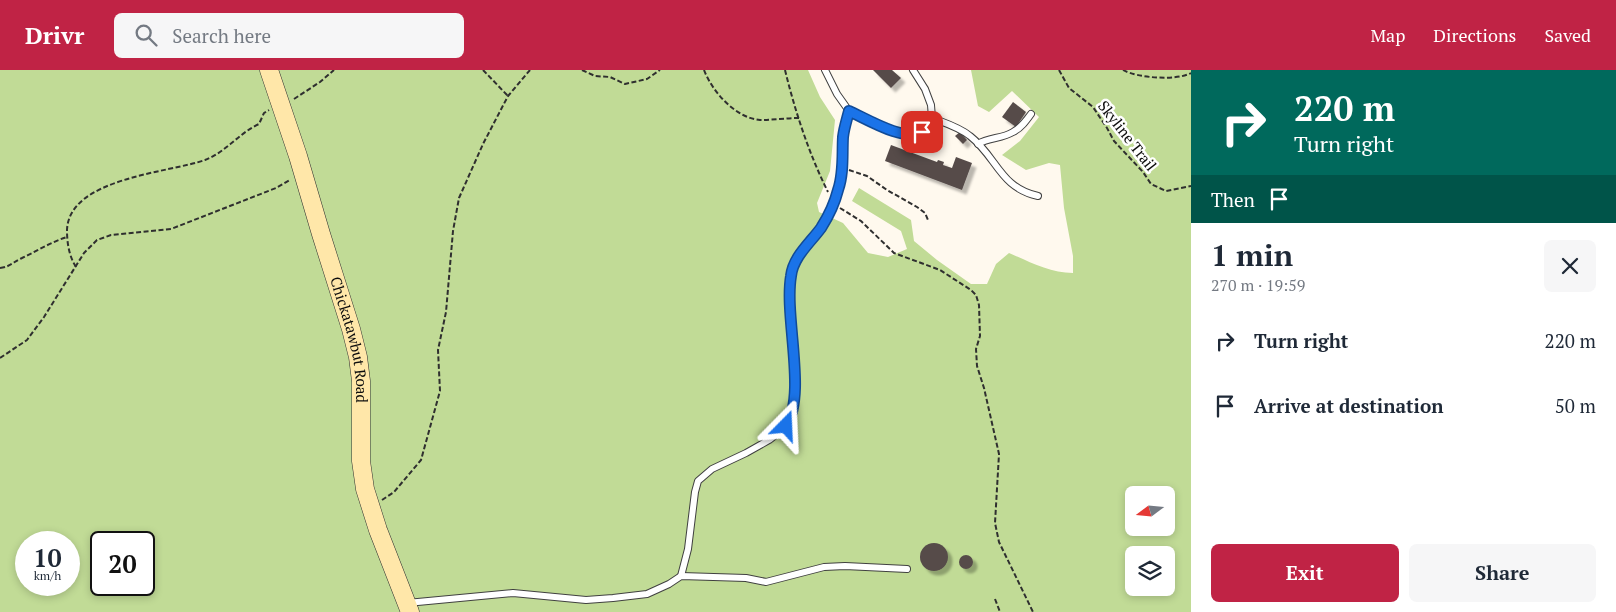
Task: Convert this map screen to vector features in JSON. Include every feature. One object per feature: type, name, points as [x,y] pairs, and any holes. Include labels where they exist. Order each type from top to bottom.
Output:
[{"type":"main road","name":"Chickatawbut Road","points":[[269,70],[303,172],[351,329],[358,357],[361,389],[361,461],[370,508],[408,607]]},
{"type":"lane","points":[[825,70],[837,94],[849,111],[896,132],[915,135],[922,132],[929,124],[932,118],[932,106],[925,89],[913,70]]},
{"type":"lane","points":[[681,576],[688,549],[698,481],[712,469],[769,440],[786,426],[792,416],[795,394],[790,302],[791,274],[802,253],[822,226],[839,189],[844,135],[849,111]]},
{"type":"lane","points":[[978,144],[1012,133],[1031,114]]},
{"type":"lane","points":[[932,118],[958,128],[971,136],[1010,184],[1025,193],[1038,196]]},
{"type":"lane","points":[[408,607],[513,592],[586,600],[626,597],[654,591],[681,576],[746,578],[766,582],[824,567],[907,569]]},
{"type":"path","points":[[304,94],[334,70]]},
{"type":"path","points":[[483,70],[508,96]]},
{"type":"path","points":[[370,508],[394,492],[421,460],[440,391],[438,350],[446,312],[453,231],[459,198],[483,144],[508,96],[530,70]]},
{"type":"path","points":[[582,70],[595,76],[610,77],[625,84],[648,79],[660,70]]},
{"type":"path","points":[[704,70],[709,82],[724,100],[740,113],[758,120],[799,118]]},
{"type":"path","points":[[784,70],[793,102],[810,148],[833,202],[841,210],[861,221],[894,253],[945,272],[976,295],[979,304],[980,336],[976,348],[977,366],[999,454],[995,524],[999,542],[1033,612]]},
{"type":"path","name":"Skyline Trail","points":[[1059,70],[1069,88],[1092,107],[1114,141],[1143,172],[1151,184],[1166,191],[1191,186]]},
{"type":"path","points":[[1123,70],[1139,76],[1175,77],[1191,72]]},
{"type":"path","points":[[76,267],[70,258],[67,237],[69,217],[71,212],[87,197],[118,181],[146,173],[177,168],[207,159],[259,124]]},
{"type":"path","points":[[842,169],[855,171],[867,176],[917,207],[925,213],[928,220]]},
{"type":"path","points":[[0,358],[27,340],[84,253],[97,240],[104,236],[171,229],[276,188],[303,172]]},
{"type":"path","points":[[0,268],[10,267],[19,259],[49,243],[67,237]]},
{"type":"path","points":[[996,598],[1000,612]]},
{"type":"green space","points":[[0,70],[808,70],[820,97],[835,120],[830,171],[817,203],[819,212],[843,223],[868,253],[888,257],[907,249],[901,231],[852,201],[859,188],[911,220],[914,241],[937,260],[971,284],[987,284],[996,264],[1009,253],[1048,269],[1065,273],[1073,273],[1073,256],[1064,208],[1060,165],[1049,163],[1026,170],[1002,155],[1020,141],[1039,117],[1012,91],[989,112],[978,106],[971,70],[1191,70],[1191,612],[0,612]]},
{"type":"building","points":[[873,70],[892,70],[901,78],[891,88]]},
{"type":"building","points":[[1013,102],[1026,112],[1016,127],[1002,117]]},
{"type":"building","points":[[960,132],[967,140],[963,144],[955,136]]},
{"type":"building","points":[[891,145],[937,162],[938,160],[944,162],[943,165],[952,168],[956,157],[972,163],[962,190],[885,161]]},
{"type":"building","points":[[934,543],[944,547],[948,557],[944,567],[934,571],[924,567],[920,557],[924,547]]},
{"type":"building","points":[[963,555],[969,555],[973,562],[969,569],[963,569],[959,565],[959,559]]},
{"type":"route","points":[[786,426],[795,403],[790,279],[792,269],[822,226],[839,189],[844,135],[849,111],[902,134],[915,135],[922,132]]}]
